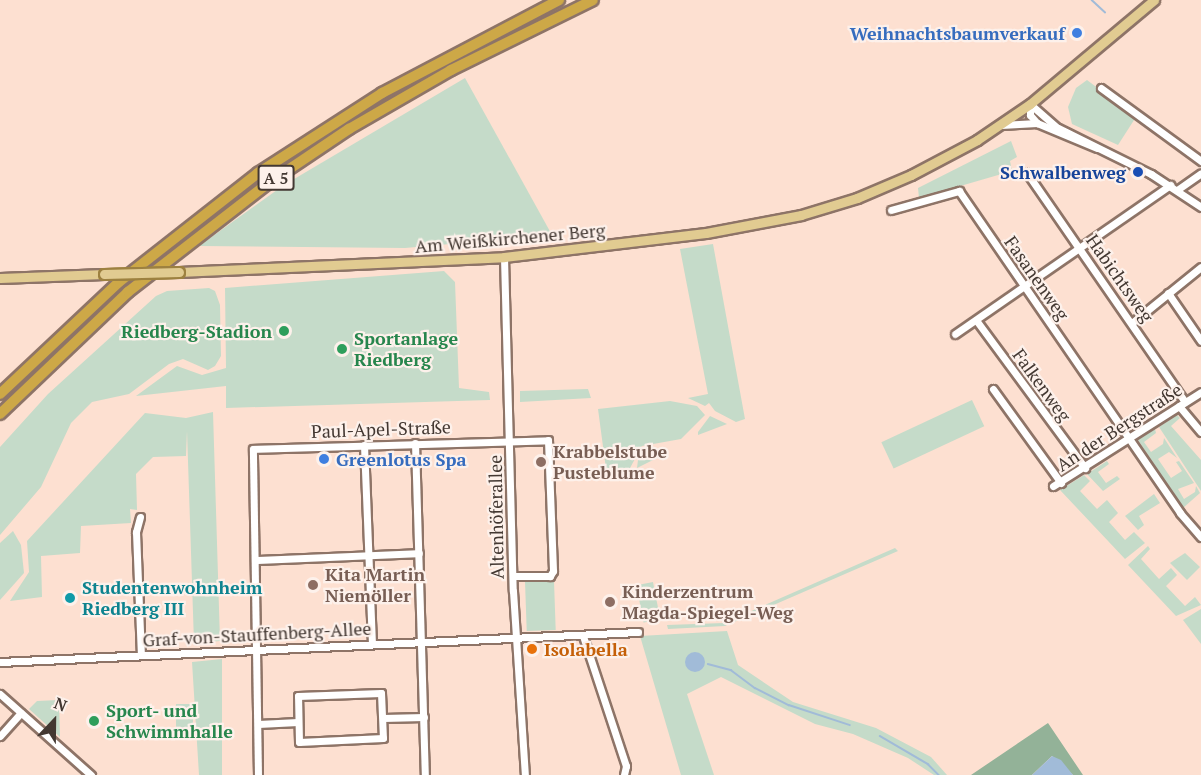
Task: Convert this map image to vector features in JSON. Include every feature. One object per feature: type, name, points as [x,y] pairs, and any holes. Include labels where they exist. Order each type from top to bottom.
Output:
[{"type":"highway","name":"A 5","points":[[0,394],[119,282],[258,173],[382,93],[559,0]]},
{"type":"highway","name":"A 5","points":[[0,414],[128,292],[267,184],[349,129],[441,75],[593,0]]},
{"type":"main road","points":[[1030,104],[1154,0]]},
{"type":"main road","name":"Am Weißkirchener Berg","points":[[0,278],[504,257],[706,233],[801,215],[857,198],[911,176],[1001,125],[1030,104]]},
{"type":"street","points":[[1101,88],[1201,161]]},
{"type":"street","points":[[1042,115],[1043,94]]},
{"type":"street","points":[[1030,104],[1029,115],[1037,123]]},
{"type":"street","name":"Am Weißkirchener Berg","points":[[1030,104],[1042,115],[1097,148],[1173,188],[1201,207]]},
{"type":"street","name":"Am Weißkirchener Berg","points":[[1001,125],[1037,123],[1097,148]]},
{"type":"street","name":"Habichtsweg","points":[[1027,173],[1133,322],[1201,432]]},
{"type":"street","points":[[955,334],[1080,247],[1173,188],[1201,173]]},
{"type":"street","name":"Fasanenweg","points":[[891,210],[958,191],[1131,439],[1179,513],[1201,537]]},
{"type":"street","name":"Altenhöferallee","points":[[504,257],[513,576],[525,775]]},
{"type":"street","points":[[1133,322],[1201,267]]},
{"type":"street","points":[[1168,293],[1201,341]]},
{"type":"street","name":"Falkenweg","points":[[976,320],[1085,468]]},
{"type":"street","points":[[993,389],[1061,483]]},
{"type":"street","name":"An der Bergstraße","points":[[1053,486],[1201,393]]},
{"type":"street","name":"Paul-Apel-Straße","points":[[255,560],[253,449],[543,439],[550,443],[552,575],[513,576]]},
{"type":"street","points":[[415,443],[425,775]]},
{"type":"street","points":[[364,445],[372,644]]},
{"type":"street","points":[[140,517],[136,532],[141,655]]},
{"type":"street","points":[[258,775],[255,560],[419,554]]},
{"type":"street","name":"Graf-von-Stauffenberg-Allee","points":[[0,662],[638,632]]},
{"type":"street","points":[[583,636],[626,766],[624,775]]},
{"type":"street","points":[[381,693],[383,718],[383,738],[299,742],[298,696],[381,693]]},
{"type":"street","points":[[0,694],[91,775]]},
{"type":"street","points":[[0,736],[21,713]]},
{"type":"street","points":[[383,718],[424,717]]},
{"type":"street","points":[[258,724],[298,722]]},
{"type":"green space","points":[[465,78],[552,235],[405,248],[199,246],[284,185]]},
{"type":"green space","points":[[1087,80],[1136,117],[1118,145],[1072,124],[1068,107],[1076,88]]},
{"type":"green space","points":[[1011,141],[1017,157],[1010,161],[1012,171],[919,198],[918,188]]},
{"type":"green space","points":[[713,244],[745,419],[736,422],[715,411],[709,403],[705,406],[688,398],[708,394],[680,249]]},
{"type":"green space","name":"Sportanlage Riedberg","points":[[444,271],[455,282],[459,388],[489,392],[490,400],[226,408],[226,386],[136,396],[177,366],[202,375],[226,368],[225,288]]},
{"type":"green space","points":[[209,288],[215,291],[220,305],[221,356],[215,366],[208,370],[183,359],[169,364],[129,394],[92,402],[71,423],[41,487],[0,535],[0,447],[48,394],[156,296],[167,291]]},
{"type":"green space","points":[[588,389],[591,398],[520,402],[520,391]]},
{"type":"green space","points":[[972,400],[984,426],[894,469],[881,442]]},
{"type":"green space","points":[[670,401],[697,406],[705,415],[681,439],[642,446],[630,468],[606,469],[598,409]]},
{"type":"green space","points":[[213,412],[220,641],[194,643],[187,431],[186,456],[153,457],[136,474],[137,510],[130,509],[131,523],[81,526],[80,553],[41,556],[42,597],[10,601],[29,572],[27,541],[145,413],[186,418]]},
{"type":"green space","points":[[1177,415],[1180,418],[1171,426],[1201,460],[1201,491],[1159,427]]},
{"type":"green space","points":[[710,416],[727,424],[698,435],[698,432]]},
{"type":"green space","points":[[1155,429],[1156,433],[1144,442],[1151,452],[1163,444],[1164,438],[1177,458],[1169,452],[1158,459],[1171,478],[1182,471],[1176,462],[1179,461],[1194,483],[1178,489],[1184,499],[1195,492],[1196,486],[1200,493],[1183,508],[1138,440]]},
{"type":"green space","points":[[654,447],[663,455],[637,468],[638,460]]},
{"type":"green space","points":[[1107,461],[1109,464],[1098,472],[1106,483],[1117,476],[1120,479],[1103,491],[1087,474]]},
{"type":"green space","points":[[1084,475],[1090,481],[1080,491],[1097,509],[1107,500],[1118,513],[1109,522],[1125,540],[1134,532],[1145,543],[1125,559],[1060,490]]},
{"type":"green space","points":[[1154,494],[1160,503],[1139,516],[1144,525],[1138,530],[1125,516]]},
{"type":"green space","points":[[13,531],[21,545],[24,573],[0,600],[0,543]]},
{"type":"green space","points":[[1148,546],[1150,549],[1141,559],[1159,579],[1171,568],[1177,575],[1166,586],[1185,606],[1195,597],[1201,605],[1176,616],[1128,565]]},
{"type":"green space","points":[[895,548],[898,551],[725,626],[668,629],[667,625],[724,623]]},
{"type":"green space","points":[[1185,553],[1200,567],[1187,580],[1170,563]]},
{"type":"green space","points":[[554,581],[556,630],[527,631],[525,582]]},
{"type":"green space","points":[[653,582],[660,619],[644,623],[636,585]]},
{"type":"green space","points":[[1201,609],[1201,644],[1183,620]]},
{"type":"green space","points":[[727,631],[738,665],[793,702],[876,728],[931,757],[947,775],[934,775],[908,758],[853,734],[815,724],[721,677],[687,694],[714,775],[681,775],[640,636]]},
{"type":"green space","points":[[222,659],[222,775],[199,775],[192,662]]},
{"type":"green space","points":[[59,700],[60,737],[29,709],[37,701]]},
{"type":"green space","points":[[176,704],[193,704],[193,732],[176,732]]},
{"type":"green space","points":[[1048,723],[1083,775],[1073,775],[1052,756],[1032,775],[971,775]]},
{"type":"water","points":[[691,652],[699,652],[705,658],[705,666],[699,672],[691,672],[685,666],[685,658]]},
{"type":"water","points":[[1052,756],[1061,760],[1073,775],[1032,775]]},
{"type":"waterway","points":[[1092,0],[1105,12]]},
{"type":"waterway","points":[[708,664],[731,670],[755,688],[789,705],[850,725]]},
{"type":"waterway","points":[[880,736],[928,764],[939,775]]},
{"type":"place","name":"Weihnachtsbaumverkauf","points":[[1077,33]]},
{"type":"place","name":"Schwalbenweg","points":[[1138,172]]},
{"type":"place","name":"Riedberg-Stadion","points":[[284,331]]},
{"type":"place","name":"Sportanlage Riedberg","points":[[342,349]]},
{"type":"place","name":"Greenlotus Spa","points":[[324,459]]},
{"type":"place","name":"Krabbelstube Pusteblume","points":[[541,462]]},
{"type":"place","name":"Kita Martin Niemöller","points":[[313,585]]},
{"type":"place","name":"Studentenwohnheim Riedberg III","points":[[70,598]]},
{"type":"place","name":"Kinderzentrum Magda-Spiegel-Weg","points":[[610,602]]},
{"type":"place","name":"Isolabella","points":[[532,649]]},
{"type":"place","name":"Sport- und Schwimmhalle","points":[[94,721]]}]
